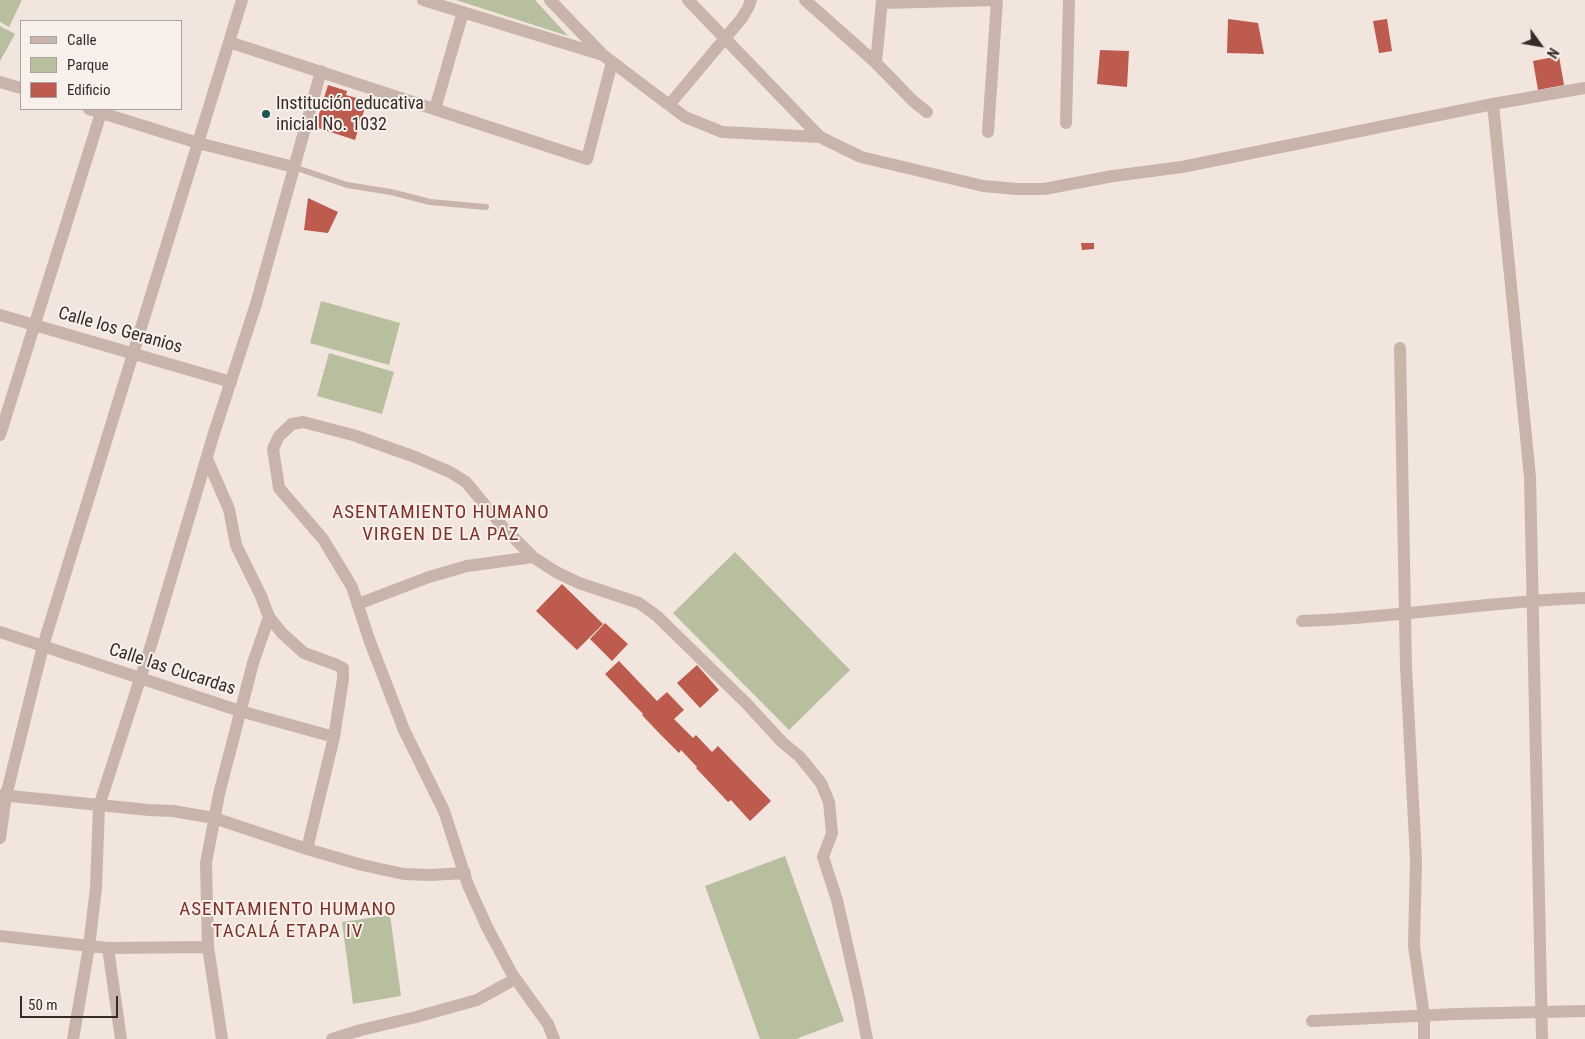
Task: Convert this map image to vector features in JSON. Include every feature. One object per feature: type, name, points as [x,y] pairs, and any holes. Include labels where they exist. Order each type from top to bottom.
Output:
[{"type":"street","points":[[0,838],[3,796],[42,646],[242,0]]},
{"type":"street","points":[[423,0],[608,59]]},
{"type":"street","points":[[550,0],[608,59],[686,117],[722,132],[820,136]]},
{"type":"street","points":[[688,0],[820,136],[861,157],[960,182],[1009,189],[1044,189],[1113,176],[1182,167],[1493,104],[1585,88]]},
{"type":"street","points":[[670,105],[742,18],[751,0]]},
{"type":"street","points":[[805,0],[876,63],[927,112]]},
{"type":"street","points":[[876,63],[882,1],[997,0],[988,132]]},
{"type":"street","points":[[1066,123],[1069,0]]},
{"type":"street","points":[[434,109],[463,12]]},
{"type":"street","points":[[229,42],[587,159],[608,59]]},
{"type":"street","points":[[73,1039],[89,947],[96,888],[99,806],[152,642],[256,304],[321,71]]},
{"type":"street","points":[[0,82],[20,88]]},
{"type":"street","points":[[1493,104],[1530,477],[1542,1039]]},
{"type":"street","points":[[0,435],[95,111],[198,143],[294,167]]},
{"type":"street","name":"Calle los Geranios","points":[[0,315],[231,382]]},
{"type":"street","points":[[1400,348],[1406,667],[1416,860],[1414,946],[1424,1016],[1424,1039]]},
{"type":"street","points":[[554,1039],[548,1024],[515,979],[487,927],[468,886],[444,811],[404,730],[352,587],[323,540],[278,488],[273,450],[279,436],[292,424],[303,422],[353,435],[415,457],[450,472],[466,482],[503,527],[533,557],[556,572],[579,583],[639,603],[657,616],[747,704],[782,742],[800,756],[821,783],[829,802],[832,833],[823,857],[837,900],[860,997],[867,1039]]},
{"type":"street","points":[[207,459],[229,509],[236,545],[262,596],[269,617],[282,633],[304,654],[343,668],[334,737],[307,848]]},
{"type":"street","points":[[358,604],[467,566],[533,557]]},
{"type":"street","points":[[1302,621],[1354,619],[1532,600],[1585,598]]},
{"type":"street","points":[[222,1039],[208,947],[206,863],[214,818],[240,711],[253,663],[269,617]]},
{"type":"street","name":"Calle las Cucardas","points":[[0,632],[240,711],[334,737]]},
{"type":"street","points":[[3,796],[99,806],[173,811],[214,818],[362,865],[404,874],[464,873]]},
{"type":"street","points":[[0,936],[89,947],[208,947]]},
{"type":"street","points":[[108,948],[121,1039]]},
{"type":"street","points":[[332,1039],[477,1000],[515,979]]},
{"type":"street","points":[[1312,1021],[1585,1011]]},
{"type":"lane","points":[[294,167],[348,184],[430,202],[486,207]]},
{"type":"green space","points":[[0,0],[22,0],[9,27],[0,22]]},
{"type":"green space","points":[[456,0],[535,0],[568,36]]},
{"type":"green space","points":[[0,26],[15,34],[0,61]]},
{"type":"green space","points":[[321,301],[400,323],[389,365],[310,343]]},
{"type":"green space","points":[[329,353],[394,372],[382,414],[317,396]]},
{"type":"green space","points":[[735,552],[850,670],[789,730],[673,613]]},
{"type":"green space","points":[[785,856],[844,1021],[796,1039],[760,1039],[705,886]]},
{"type":"green space","points":[[390,915],[401,996],[353,1004],[342,922]]},
{"type":"building","points":[[1228,19],[1258,23],[1264,54],[1227,53]]},
{"type":"building","points":[[1387,19],[1392,51],[1379,53],[1373,21]]},
{"type":"building","points":[[1100,50],[1129,51],[1127,87],[1097,84]]},
{"type":"building","points":[[1559,56],[1564,85],[1538,90],[1533,61]]},
{"type":"building","points":[[328,85],[347,91],[346,95],[367,101],[355,140],[315,127]]},
{"type":"building","points":[[308,198],[338,212],[328,233],[304,230]]},
{"type":"building","points":[[1081,243],[1094,243],[1094,249],[1082,250]]},
{"type":"building","points":[[562,584],[603,624],[577,650],[536,611]]},
{"type":"building","points":[[605,623],[628,644],[612,661],[590,639]]},
{"type":"building","points":[[619,661],[657,701],[667,692],[684,710],[674,719],[693,738],[696,735],[712,752],[718,746],[771,801],[750,821],[731,800],[728,802],[681,750],[679,753],[659,733],[605,674]]},
{"type":"building","points":[[697,665],[719,690],[700,708],[677,683]]},
{"type":"place","name":"Institución educativa inicial No. 1032","points":[[266,114]]},
{"type":"district","name":"ASENTAMIENTO HUMANO VIRGEN DE LA PAZ","points":[[441,524]]},
{"type":"district","name":"ASENTAMIENTO HUMANO TACALÁ ETAPA IV","points":[[288,921]]}]
